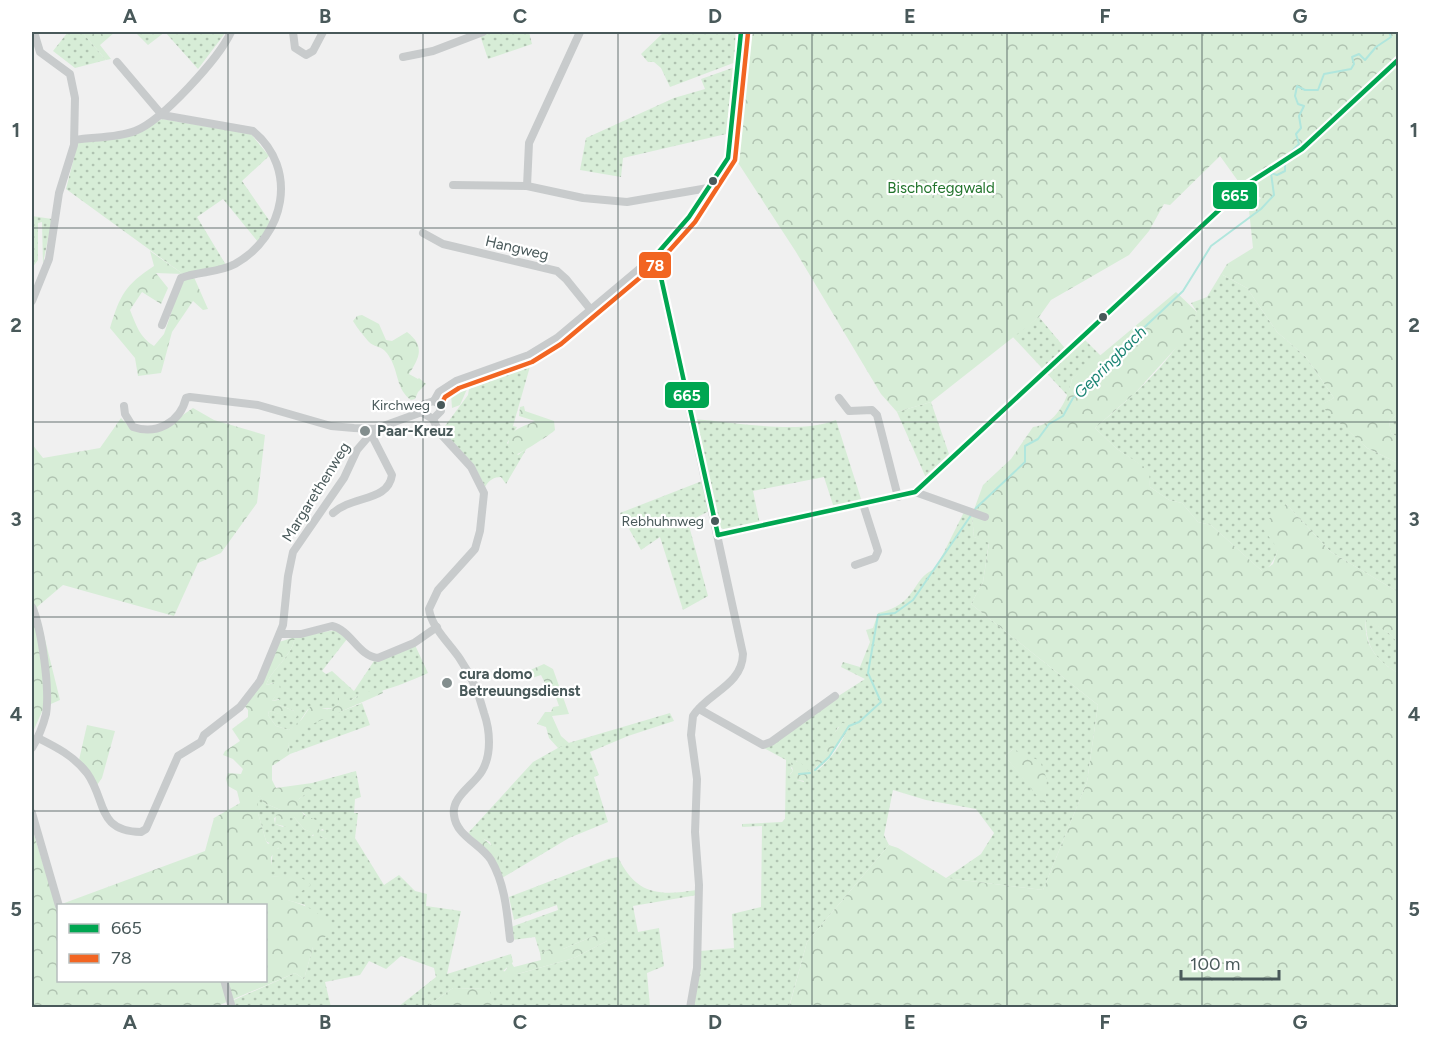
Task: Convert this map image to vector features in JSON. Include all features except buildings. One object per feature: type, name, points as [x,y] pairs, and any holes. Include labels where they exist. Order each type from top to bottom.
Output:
[{"type":"street","points":[[32,302],[49,259],[59,193],[75,140],[73,81],[67,70],[40,52],[34,32]]},
{"type":"street","points":[[75,140],[130,132],[162,116],[231,32]]},
{"type":"street","points":[[293,32],[296,48],[307,55],[313,51],[323,32]]},
{"type":"street","points":[[403,57],[433,51],[483,32]]},
{"type":"street","points":[[527,186],[529,143],[580,32]]},
{"type":"street","points":[[124,406],[125,414],[132,427],[144,431],[158,429],[178,416],[184,409],[186,398],[190,397],[258,405],[331,426],[373,432],[422,409],[427,401],[434,400],[440,392],[456,381],[538,350],[591,310],[656,255],[689,217],[728,158],[741,32]]},
{"type":"street","points":[[718,535],[915,492],[1239,192],[1285,160],[1398,60]]},
{"type":"street","points":[[117,62],[162,116],[253,131],[270,153],[283,186],[275,219],[260,244],[234,264],[182,278],[162,325]]},
{"type":"street","points":[[453,185],[527,186],[584,198],[627,202],[708,188]]},
{"type":"street","name":"Hangweg","points":[[423,233],[442,244],[556,271],[567,279],[591,310]]},
{"type":"street","points":[[656,255],[718,535],[742,660],[735,678],[693,716],[691,735],[697,779],[695,832],[699,885],[697,968],[690,1008]]},
{"type":"street","points":[[839,398],[849,411],[875,412],[898,496]]},
{"type":"street","points":[[433,419],[441,411],[439,404],[434,400]]},
{"type":"street","points":[[422,409],[426,417],[433,419],[439,432],[477,475],[484,493],[481,525],[475,549],[438,590],[430,604],[429,613],[465,668],[485,715],[489,735],[484,766],[456,803],[453,814],[459,828],[485,852],[495,868],[505,897],[510,939]]},
{"type":"street","name":"Margarethenweg","points":[[38,738],[70,755],[86,771],[109,822],[120,829],[141,832],[146,829],[178,756],[201,742],[204,735],[240,707],[256,688],[280,634],[293,552],[344,478],[357,450],[373,432],[392,475],[388,489],[343,504],[333,513]]},
{"type":"street","points":[[915,492],[982,516]]},
{"type":"street","points":[[855,565],[872,559],[878,554],[863,504]]},
{"type":"street","points":[[32,607],[41,640],[46,698],[45,715],[38,738],[32,748]]},
{"type":"street","points":[[280,634],[288,636],[332,626],[339,627],[367,654],[378,658],[414,643],[437,627]]},
{"type":"street","points":[[699,709],[763,745],[771,742],[835,696]]},
{"type":"street","points":[[32,813],[57,904]]},
{"type":"street","points":[[224,982],[232,1008]]},
{"type":"green space","points":[[68,32],[82,32],[106,60],[75,68],[53,51]]},
{"type":"green space","points":[[82,32],[115,32],[100,45],[111,59],[106,60]]},
{"type":"green space","points":[[135,32],[165,32],[148,45]]},
{"type":"green space","points":[[165,32],[226,32],[198,69]]},
{"type":"green space","points":[[488,32],[529,32],[532,44],[488,59],[480,35]]},
{"type":"green space","points":[[664,32],[735,32],[736,62],[670,87],[661,68],[654,62],[648,62],[641,54]]},
{"type":"green space","name":"Bischofeggwald","points":[[746,32],[1398,32],[1398,414],[1389,421],[1391,433],[1398,437],[1398,463],[1367,448],[1320,405],[1334,398],[1306,357],[1277,332],[1247,288],[1221,274],[1227,264],[1253,248],[1249,210],[1261,198],[1238,181],[1220,156],[1170,205],[1164,204],[1149,231],[1129,255],[1051,300],[1039,317],[931,402],[897,412],[881,394],[796,252],[733,155],[745,62]]},
{"type":"green space","points":[[735,67],[726,134],[623,158],[621,177],[580,170],[586,138],[674,98],[705,89],[701,79]]},
{"type":"green space","points":[[162,119],[251,134],[269,156],[242,181],[271,223],[258,242],[223,199],[197,217],[226,265],[183,274],[66,189],[78,142],[141,131]]},
{"type":"green space","points":[[32,216],[52,219],[43,264],[42,222],[38,223],[38,260],[32,268]]},
{"type":"green space","points":[[150,251],[183,274],[156,273],[168,288],[161,304],[142,292],[130,310],[145,339],[154,346],[164,334],[182,281],[193,275],[208,309],[203,310],[193,301],[172,332],[161,373],[138,376],[135,358],[110,328],[125,292],[136,279],[154,266]]},
{"type":"green space","points":[[1221,274],[1247,288],[1277,332],[1306,357],[1334,398],[1321,405],[1367,448],[1398,463],[1398,592],[1331,552],[1286,504],[1278,550],[1270,566],[1263,572],[1211,525],[1198,522],[1182,503],[1169,500],[1150,487],[1148,470],[1117,449],[1095,428],[1139,389],[1166,361],[1197,312],[1191,303],[1207,297]]},
{"type":"green space","points":[[1176,292],[1197,312],[1185,338],[1135,393],[1095,428],[1117,449],[1149,470],[1150,487],[1169,500],[1182,503],[1198,522],[1211,525],[1262,571],[1273,564],[1278,549],[1261,526],[1286,504],[1331,552],[1398,592],[1398,643],[1390,634],[1366,619],[1366,628],[1373,651],[1398,673],[1398,1007],[789,1008],[807,942],[889,845],[898,848],[946,878],[1043,890],[1087,782],[1098,705],[971,604],[983,582],[989,543],[974,537],[972,515],[983,485],[1011,459],[1033,427],[1048,421],[1060,410],[1072,379]]},
{"type":"green space","points":[[362,315],[379,324],[386,340],[392,341],[407,332],[413,337],[419,352],[409,374],[426,384],[415,399],[411,400],[406,396],[387,354],[371,343],[353,321],[357,316]]},
{"type":"green space","points":[[1039,317],[1069,353],[1084,339],[1102,357],[1072,379],[1068,396],[1012,336]]},
{"type":"green space","points":[[533,356],[513,426],[517,427],[507,443],[518,455],[527,448],[506,484],[501,477],[498,477],[485,487],[474,465],[442,430],[468,395],[469,389],[462,382]]},
{"type":"green space","points":[[463,384],[467,389],[460,405],[452,408],[451,394]]},
{"type":"green space","points":[[931,402],[949,454],[926,478],[897,412]]},
{"type":"green space","points":[[524,406],[525,411],[554,421],[555,430],[515,455],[508,446],[511,435],[517,429],[535,421],[519,416],[520,407]]},
{"type":"green space","points":[[193,408],[214,420],[265,435],[257,503],[221,553],[198,563],[174,616],[63,585],[37,607],[60,700],[44,707],[32,734],[32,444],[43,458],[100,448],[121,418],[133,431],[158,432]]},
{"type":"green space","points":[[1398,414],[1398,437],[1391,433],[1389,421]]},
{"type":"green space","points":[[694,419],[786,427],[804,427],[836,420],[862,502],[834,508],[824,477],[753,491],[760,524],[725,531],[718,525]]},
{"type":"green space","points":[[702,481],[709,511],[688,522],[708,596],[683,610],[660,537],[641,550],[620,513]]},
{"type":"green space","points":[[964,512],[972,515],[974,537],[989,542],[983,582],[971,604],[1098,705],[1087,782],[1043,890],[946,878],[981,854],[994,833],[976,809],[926,800],[893,790],[884,835],[889,845],[807,942],[789,1007],[691,1008],[700,951],[734,948],[732,914],[761,907],[762,826],[742,827],[742,824],[782,822],[785,819],[786,760],[760,746],[865,679],[841,667],[843,662],[860,667],[870,642],[866,630],[873,628],[878,613],[901,604],[921,579],[936,568]],"holes":[[[848,725],[836,750],[823,766],[818,770],[815,769],[838,727]],[[1013,749],[1046,805],[1005,756]],[[797,761],[804,782],[793,779],[790,774],[793,771],[791,768]]]},
{"type":"green space","points":[[1366,618],[1390,634],[1398,643],[1398,673],[1383,663],[1373,651],[1367,637]]},
{"type":"green space","points":[[335,630],[347,639],[322,671],[326,674],[332,671],[354,691],[374,661],[415,645],[428,673],[403,684],[361,695],[350,701],[339,694],[339,703],[334,708],[308,709],[298,724],[289,730],[276,726],[268,715],[269,711],[295,718],[294,711],[279,705],[279,699],[272,701],[280,689],[273,683],[266,685],[269,679],[290,650],[295,637]]},
{"type":"green space","points":[[295,637],[290,650],[266,685],[279,682],[280,690],[272,701],[283,699],[279,705],[294,711],[297,716],[295,719],[269,711],[268,715],[276,726],[289,730],[302,719],[312,704],[326,709],[332,708],[339,703],[339,694],[343,693],[350,701],[364,692],[382,690],[383,693],[308,726],[288,744],[290,754],[272,766],[272,780],[276,788],[312,783],[313,788],[299,799],[298,805],[304,815],[316,820],[319,830],[327,831],[327,839],[320,836],[314,839],[313,833],[304,829],[294,817],[290,818],[288,827],[275,824],[276,815],[283,811],[264,803],[260,796],[258,797],[258,813],[266,841],[268,844],[278,838],[282,843],[271,857],[271,877],[288,875],[302,878],[311,885],[288,900],[319,914],[332,931],[313,947],[304,979],[295,973],[215,1007],[32,1007],[32,828],[57,906],[57,982],[267,982],[267,904],[62,904],[205,851],[214,818],[240,803],[237,791],[228,786],[226,779],[228,773],[241,774],[243,769],[233,759],[223,755],[225,751],[240,741],[232,729],[248,717],[248,710],[243,704],[279,642]]},
{"type":"green space","points":[[544,664],[553,669],[569,714],[552,716],[561,736],[569,743],[558,748],[549,738],[546,727],[537,724],[545,712],[551,712],[553,707],[559,706],[552,686],[546,685],[541,675],[532,678],[528,676],[528,671]]},
{"type":"green space","points":[[362,703],[370,725],[290,754],[288,744],[303,729],[312,723]]},
{"type":"green space","points":[[670,713],[674,721],[628,736],[590,752],[599,775],[594,777],[608,822],[569,838],[502,878],[490,842],[469,832],[533,762],[565,744]]},
{"type":"green space","points":[[842,723],[852,724],[827,761],[815,771],[818,767],[814,758],[825,751],[829,740]]},
{"type":"green space","points":[[87,725],[115,731],[102,778],[97,785],[79,760]]},
{"type":"green space","points":[[1013,749],[1040,761],[1047,780],[1045,806],[1005,756]]},
{"type":"green space","points":[[799,761],[811,773],[807,781],[793,780],[789,776],[793,771],[791,763]]},
{"type":"green space","points":[[356,771],[361,797],[355,799],[354,813],[358,813],[355,838],[384,885],[399,875],[415,891],[427,894],[426,906],[461,911],[447,974],[511,954],[513,962],[503,971],[518,974],[574,958],[607,941],[596,935],[563,949],[550,949],[540,953],[535,937],[512,940],[511,927],[558,910],[557,905],[514,920],[509,897],[608,859],[618,857],[633,879],[650,890],[671,893],[697,890],[697,895],[633,906],[638,932],[659,928],[664,966],[647,973],[650,1007],[495,1007],[488,989],[453,988],[426,1007],[398,1007],[436,977],[434,968],[401,956],[386,969],[369,961],[360,975],[325,982],[331,1007],[234,1007],[234,1000],[295,973],[304,979],[313,947],[305,905],[287,900],[288,876],[271,877],[273,851],[279,848],[266,841],[258,813],[258,797],[260,795],[264,803],[283,811],[284,813],[274,818],[275,824],[283,827],[290,817],[294,817],[304,829],[314,833],[312,836],[327,839],[323,829],[318,831],[297,805],[299,799],[312,788],[312,783]]},
{"type":"green space","points":[[473,831],[489,843],[498,854],[502,867],[501,874],[487,850],[468,833]]},
{"type":"green space","points":[[596,935],[602,935],[607,941],[574,958],[500,979],[511,962],[514,967],[541,960],[540,953],[550,949],[563,949]]},
{"type":"green space","points":[[453,988],[489,989],[495,1007],[426,1007]]},
{"type":"waterway","name":"Gepringbach","points":[[1290,153],[1299,144],[1296,134],[1301,128],[1299,116],[1304,106],[1298,104],[1295,96],[1297,86],[1305,90],[1318,90],[1324,74],[1351,69],[1354,64],[1352,57],[1359,54],[1365,60],[1376,47],[1391,37],[1389,32]]},
{"type":"waterway","name":"Gepringbach","points":[[815,770],[829,757],[849,726],[859,722],[881,702],[868,673],[878,615],[895,613],[913,600],[976,508],[1025,462],[1025,446],[1038,439],[1049,424],[1063,416],[1073,398],[1086,390],[1101,368],[1183,291],[1211,246],[1261,209],[1274,195],[1271,173],[1277,175],[1285,171],[1285,163]]},
{"type":"waterway","name":"Gepringbach","points":[[799,774],[810,773]]},
{"type":"transit line","name":"665","points":[[656,255],[689,217],[728,158],[741,32]]},
{"type":"transit line","name":"78","points":[[441,405],[445,397],[459,388],[532,362],[561,344],[661,260],[695,222],[735,160],[748,33]]},
{"type":"transit line","name":"665","points":[[718,535],[915,492],[1246,185],[1302,149],[1398,60]]},
{"type":"transit line","name":"665","points":[[656,255],[718,535]]},
{"type":"place","name":"Kirchweg","points":[[441,405]]},
{"type":"place","name":"Paar-Kreuz","points":[[365,431]]},
{"type":"place","name":"Rebhuhnweg","points":[[715,521]]},
{"type":"place","name":"cura domo Betreuungsdienst","points":[[447,683]]}]
